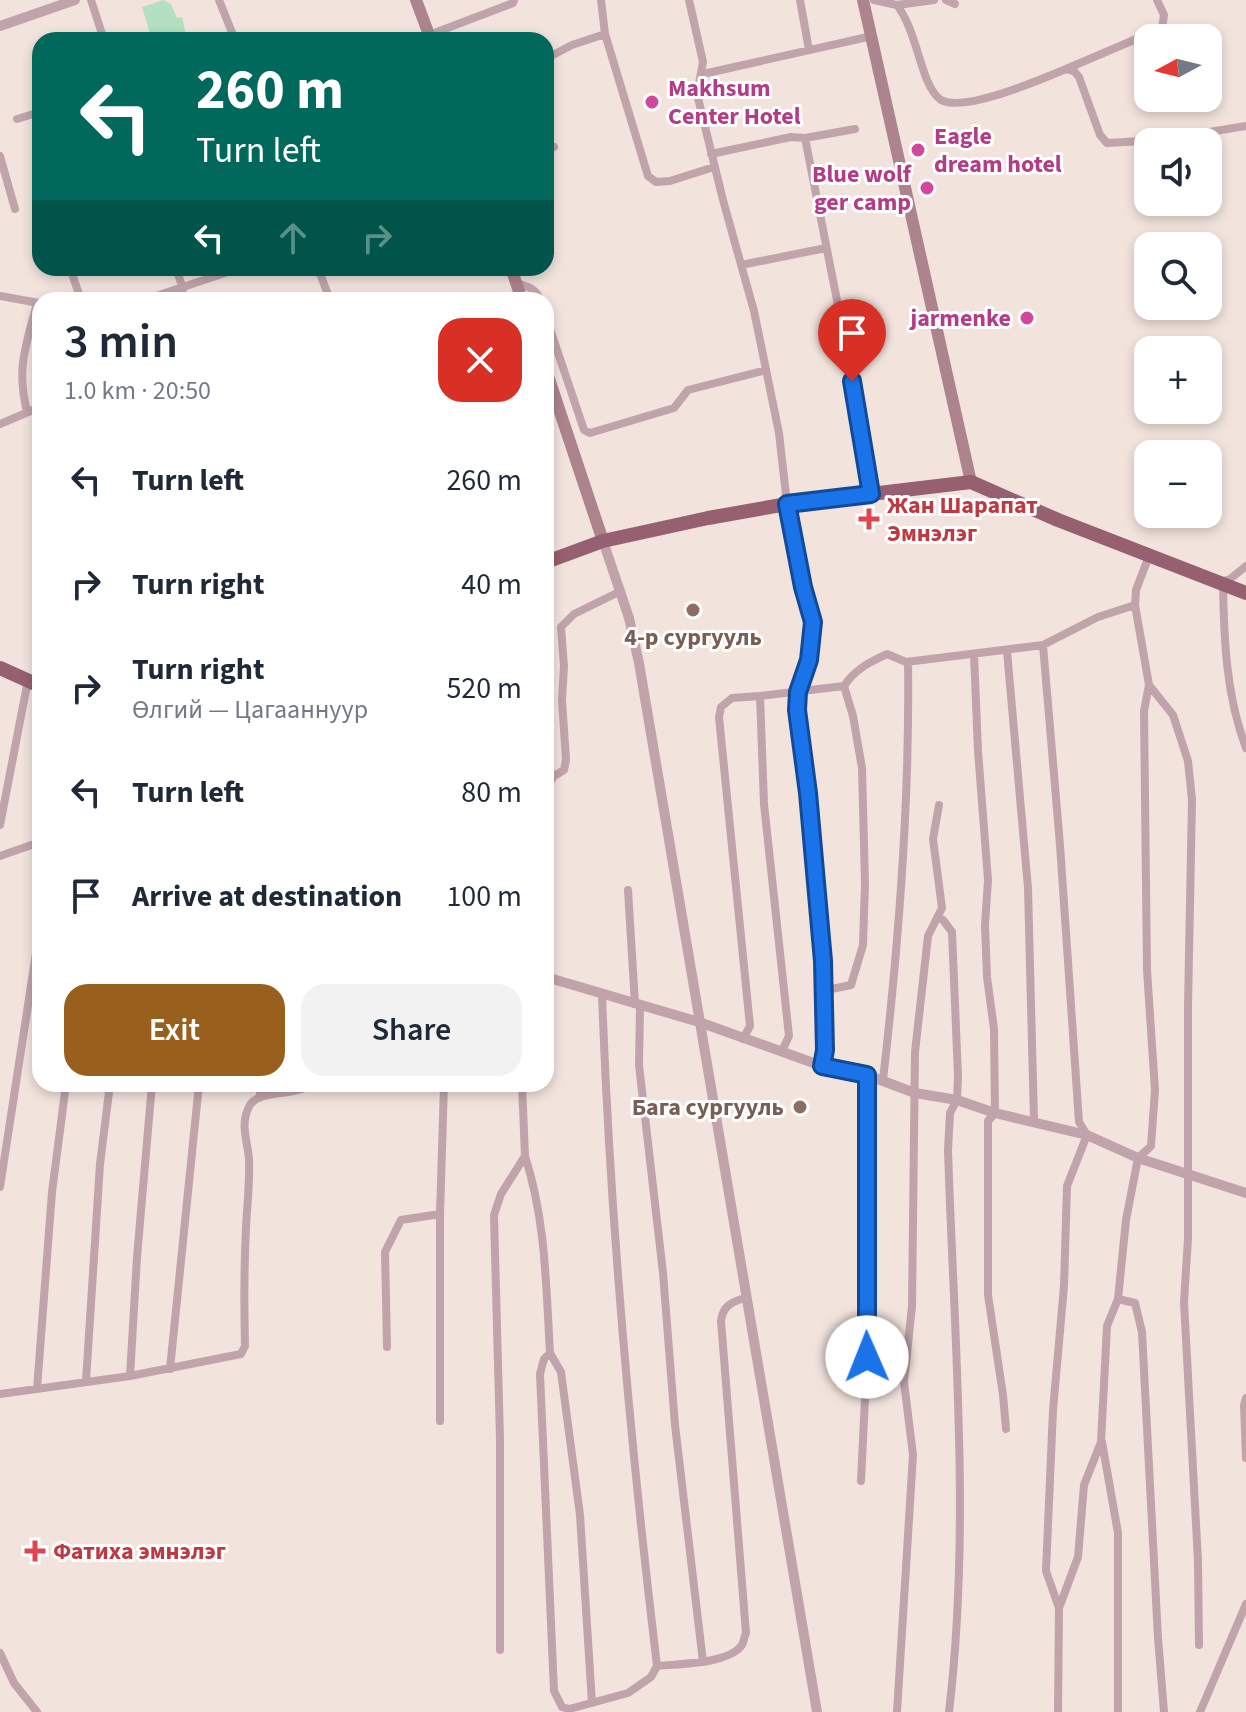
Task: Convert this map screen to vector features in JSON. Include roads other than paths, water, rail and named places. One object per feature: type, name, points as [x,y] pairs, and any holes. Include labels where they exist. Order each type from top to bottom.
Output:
[{"type":"highway","points":[[554,559],[603,541],[787,504],[971,482],[1246,593]]},
{"type":"highway","points":[[0,668],[32,682]]},
{"type":"main road","points":[[416,0],[428,32]]},
{"type":"main road","points":[[863,0],[971,482]]},
{"type":"main road","points":[[514,276],[520,292]]},
{"type":"main road","points":[[554,394],[603,541]]},
{"type":"street","points":[[0,26],[75,0]]},
{"type":"street","points":[[91,0],[101,32]]},
{"type":"street","points":[[219,0],[232,32]]},
{"type":"street","points":[[444,32],[514,0]]},
{"type":"street","points":[[601,0],[605,34],[648,176],[656,182],[670,181],[714,167]]},
{"type":"street","points":[[689,0],[697,26],[703,74],[697,94],[754,311],[779,433],[787,504],[813,622],[809,660],[798,692],[797,710],[823,961],[825,1050],[822,1066]]},
{"type":"street","points":[[800,0],[809,50]]},
{"type":"street","points":[[874,0],[897,5],[934,0]]},
{"type":"street","points":[[897,5],[905,16],[928,83],[941,100],[951,103],[998,96],[1158,31],[1164,23],[1157,0]]},
{"type":"street","points":[[554,54],[605,34]]},
{"type":"street","points":[[703,74],[872,36]]},
{"type":"street","points":[[1066,69],[1074,71],[1079,77],[1100,135],[1107,143],[1161,140],[1246,126]]},
{"type":"street","points":[[17,119],[32,114]]},
{"type":"street","points":[[711,154],[791,137],[805,138],[855,129]]},
{"type":"street","points":[[805,138],[858,407],[871,494]]},
{"type":"street","points":[[0,156],[15,209]]},
{"type":"street","points":[[741,265],[826,248]]},
{"type":"street","points":[[179,276],[183,289]]},
{"type":"street","points":[[172,292],[218,276]]},
{"type":"street","points":[[517,283],[537,292]]},
{"type":"street","points":[[0,296],[32,302]]},
{"type":"street","points":[[27,412],[21,386],[22,363],[32,326]]},
{"type":"street","points":[[554,341],[584,430],[590,433],[674,408],[688,390],[766,370]]},
{"type":"street","points":[[0,424],[32,410]]},
{"type":"street","points":[[603,541],[621,591],[639,663],[817,1712]]},
{"type":"street","points":[[1118,1712],[1118,1533],[1101,1442],[1107,1326],[1118,1299],[1126,1220],[1138,1158],[1151,1146],[1155,1090],[1147,970],[1144,711],[1149,685],[1135,605],[1136,590],[1149,556]]},
{"type":"street","points":[[1246,566],[1221,584],[1228,675],[1236,720],[1246,748]]},
{"type":"street","points":[[554,776],[564,770],[566,760],[561,627],[574,614],[621,591]]},
{"type":"street","points":[[743,1039],[750,1026],[719,717],[721,707],[732,698],[844,686],[867,663],[887,654],[908,662],[1043,645],[1098,617],[1135,605]]},
{"type":"street","points":[[1043,645],[1079,1122],[1087,1135]]},
{"type":"street","points":[[1007,651],[1028,888],[1034,1121]]},
{"type":"street","points":[[974,654],[988,880],[985,925],[987,977],[994,1029],[995,1113],[988,1121],[988,1295],[1006,1429]]},
{"type":"street","points":[[883,1080],[897,961],[908,805],[908,662]]},
{"type":"street","points":[[1149,685],[1173,715],[1188,761],[1192,800],[1188,1238],[1184,1302],[1198,1561],[1199,1645]]},
{"type":"street","points":[[822,991],[851,985],[863,945],[862,768],[844,686]]},
{"type":"street","points":[[0,825],[32,691]]},
{"type":"street","points":[[760,696],[764,804],[789,1036],[782,1051]]},
{"type":"street","points":[[897,1712],[913,1455],[904,1382],[912,1306],[917,1030],[928,936],[942,908],[933,839],[939,805]]},
{"type":"street","points":[[0,856],[32,845]]},
{"type":"street","points":[[628,890],[639,1065],[663,1273],[675,1425],[703,1662]]},
{"type":"street","points":[[943,920],[952,932],[957,1016],[957,1100],[950,1113],[948,1150],[959,1503],[956,1650],[949,1712]]},
{"type":"street","points":[[0,1187],[32,979]]},
{"type":"street","points":[[554,979],[699,1022],[822,1066],[867,1075],[915,1093],[957,1100],[995,1113],[1087,1135],[1188,1176],[1246,1191]]},
{"type":"street","points":[[550,1353],[544,1359],[540,1374],[554,1691],[562,1707],[569,1709],[628,1693],[651,1677],[657,1666],[621,1324],[607,1133],[602,994]]},
{"type":"street","points":[[861,1481],[867,1357],[867,1075]]},
{"type":"street","points":[[37,1389],[52,1192],[65,1092]]},
{"type":"street","points":[[86,1381],[100,1164],[109,1092]]},
{"type":"street","points":[[130,1376],[151,1092]]},
{"type":"street","points":[[170,1369],[198,1092]]},
{"type":"street","points":[[0,1394],[130,1376],[241,1354],[245,1346],[243,1288],[249,1159],[244,1129],[250,1105],[260,1096],[294,1092]]},
{"type":"street","points":[[440,1421],[444,1092]]},
{"type":"street","points":[[522,1092],[525,1156],[542,1227],[550,1353],[561,1372],[580,1515],[592,1703]]},
{"type":"street","points":[[1059,1608],[1046,1571],[1053,1410],[1064,1286],[1067,1186],[1087,1135]]},
{"type":"street","points":[[500,1650],[494,1215],[501,1194],[525,1156]]},
{"type":"street","points":[[387,1347],[385,1252],[401,1220],[440,1214]]},
{"type":"street","points":[[657,1666],[703,1662],[732,1653],[742,1645],[746,1633],[721,1321],[722,1311],[727,1305],[745,1298]]},
{"type":"street","points":[[1118,1299],[1135,1303],[1142,1332],[1164,1712]]},
{"type":"street","points":[[1246,1398],[1246,1458]]},
{"type":"street","points":[[1058,1712],[1059,1608],[1078,1557],[1084,1485],[1101,1442]]},
{"type":"street","points":[[1200,1712],[1246,1604]]},
{"type":"street","points":[[0,1653],[14,1683],[37,1712]]},
{"type":"place","name":"Makhsum Center Hotel","points":[[652,102]]},
{"type":"place","name":"Eagle dream hotel","points":[[918,150]]},
{"type":"place","name":"Blue wolf ger camp","points":[[927,188]]},
{"type":"place","name":"jarmenke","points":[[1027,318]]},
{"type":"place","name":"Жан Шарапат Эмнэлэг","points":[[869,519]]},
{"type":"place","name":"4-р сургууль","points":[[693,610]]},
{"type":"place","name":"Бага сургууль","points":[[800,1107]]},
{"type":"place","name":"Фатиха эмнэлэг","points":[[35,1551]]}]
